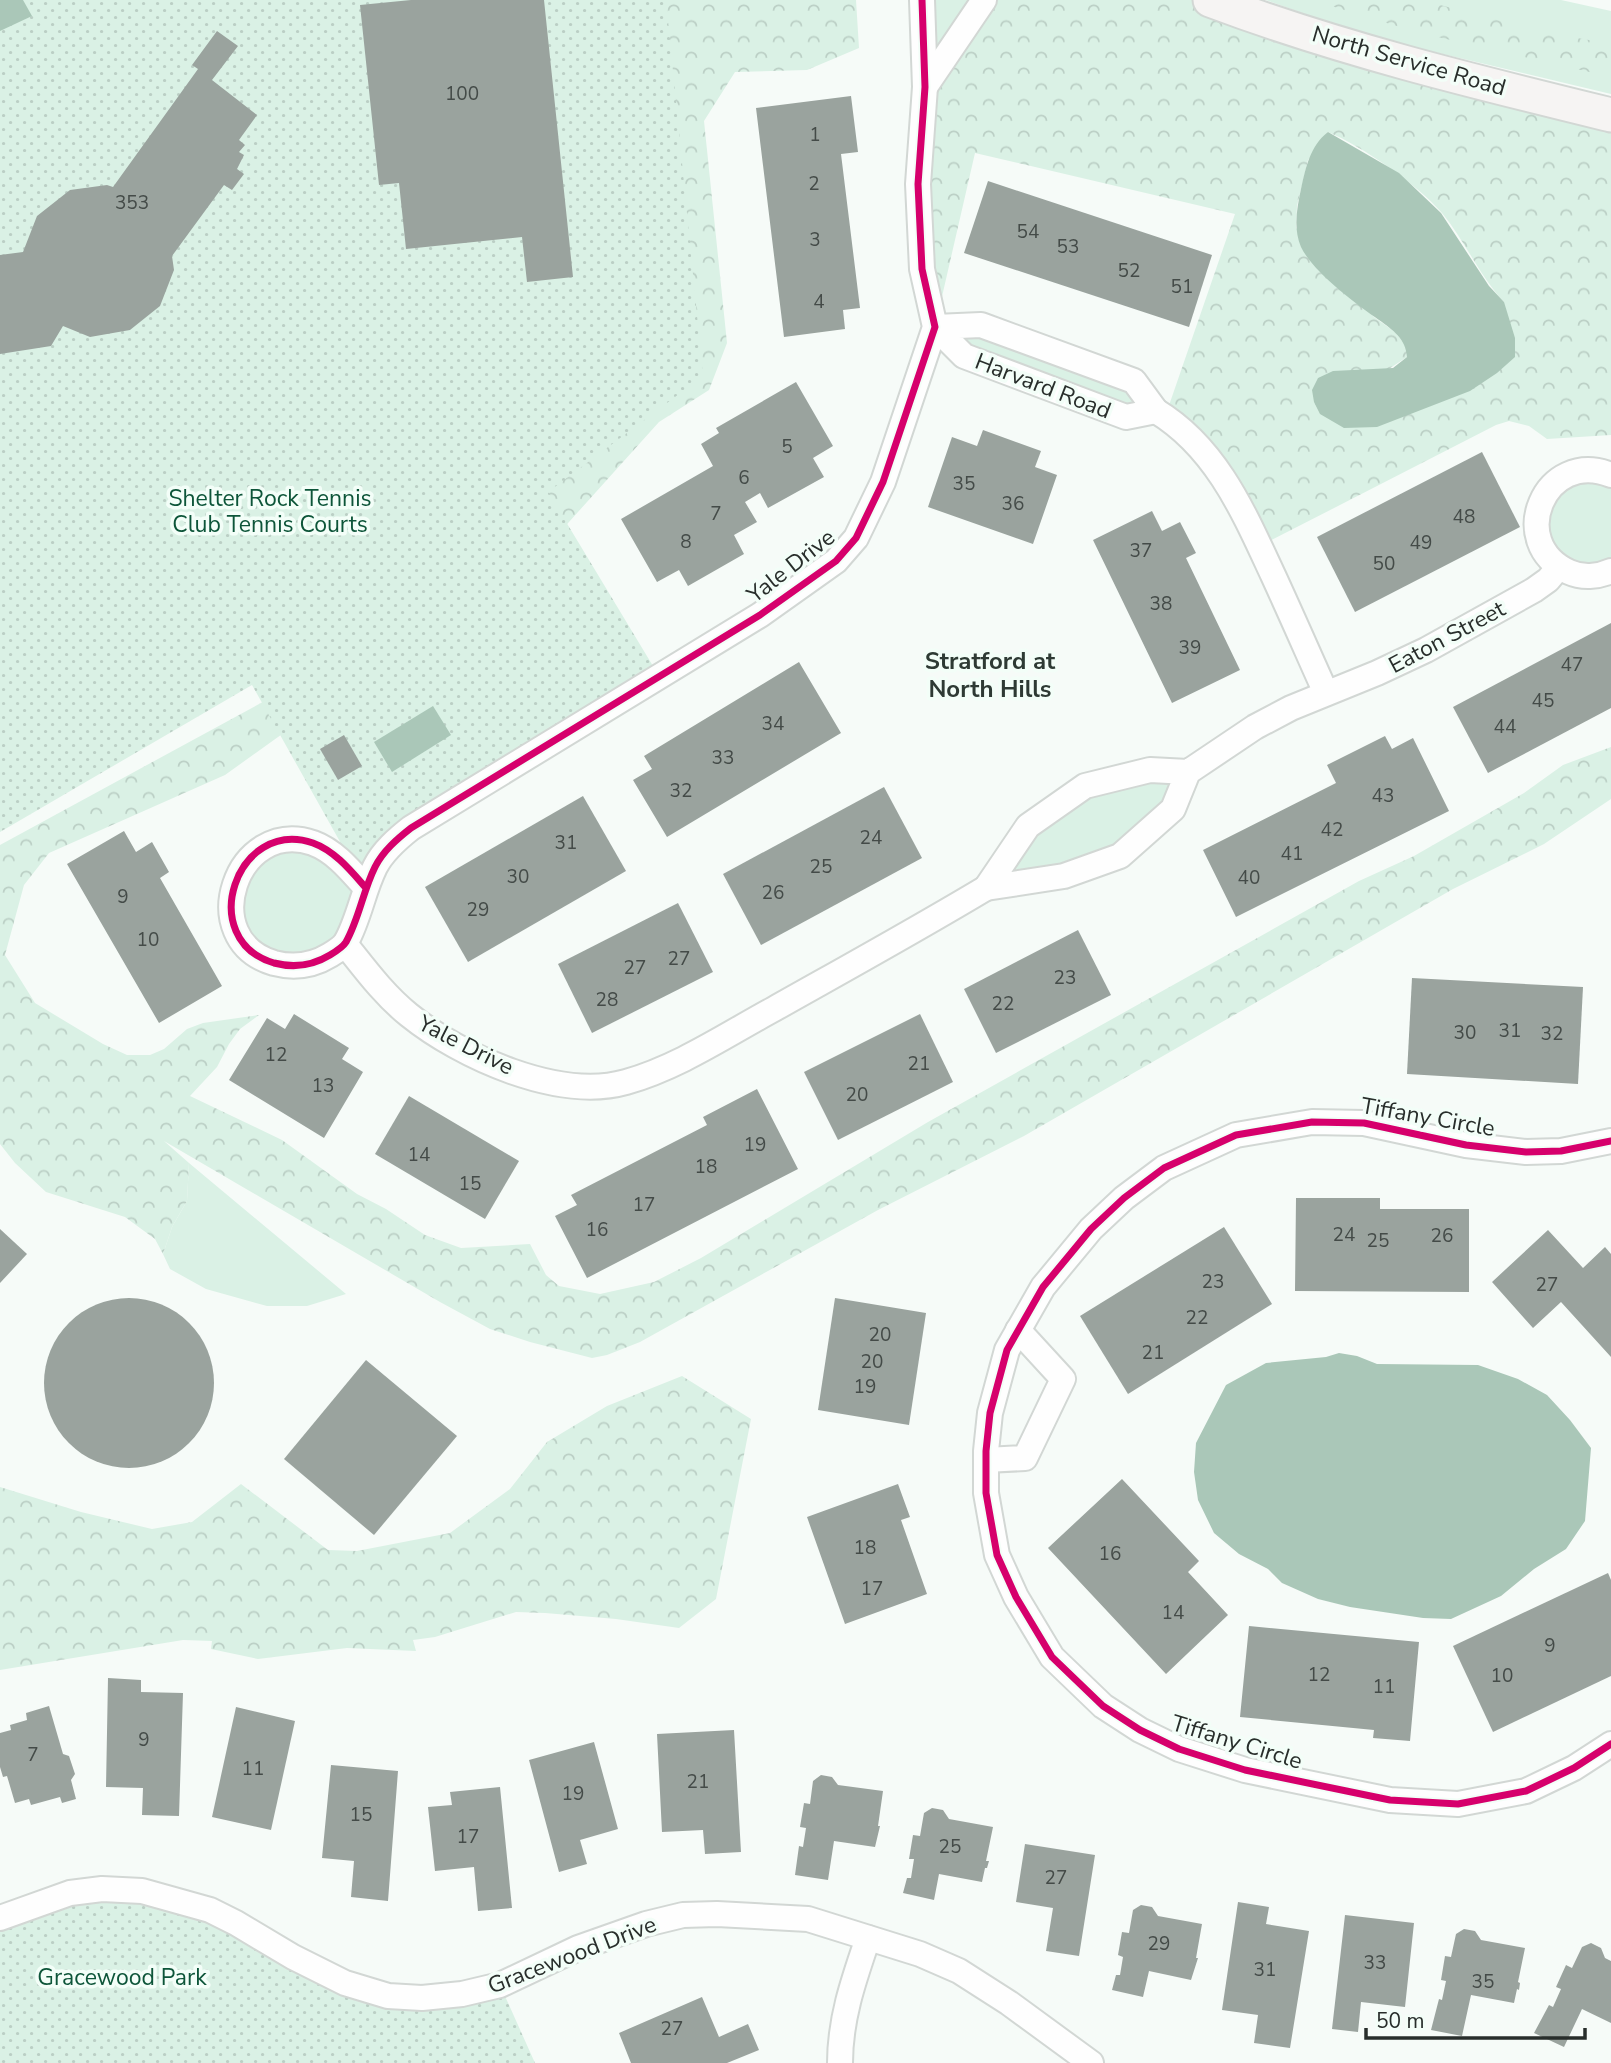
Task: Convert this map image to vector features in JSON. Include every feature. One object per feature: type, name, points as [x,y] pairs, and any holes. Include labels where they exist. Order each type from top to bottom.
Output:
[{"type":"main road","name":"North Service Road","points":[[1210,0],[1322,38],[1423,67],[1611,115]]},
{"type":"street","points":[[922,0],[925,87],[918,184],[922,269],[935,327]]},
{"type":"street","points":[[925,87],[984,0]]},
{"type":"street","name":"Harvard Road","points":[[935,327],[981,325],[1134,381],[1156,411],[1176,423],[1215,464],[1238,501],[1326,693]]},
{"type":"street","name":"Harvard Road","points":[[935,327],[964,356],[1126,417],[1156,411]]},
{"type":"street","name":"Yale Drive","points":[[935,327],[883,482],[856,538],[836,561],[760,615],[411,828],[393,842],[376,864],[345,944],[386,994],[410,1016],[448,1041],[496,1065],[550,1083],[592,1087],[625,1082],[669,1066],[910,934],[986,888],[1064,876],[1120,856],[1173,809],[1188,772],[1150,770],[1085,786],[1028,826],[986,888]]},
{"type":"street","points":[[1611,475],[1600,470],[1583,470],[1566,475],[1551,485],[1541,501],[1536,519],[1538,537],[1546,553],[1559,567],[1588,576],[1611,572]]},
{"type":"street","name":"Eaton Street","points":[[1326,693],[1426,650],[1534,590],[1548,580],[1559,567]]},
{"type":"street","points":[[1188,772],[1270,718],[1326,693]]},
{"type":"street","points":[[345,944],[328,957],[308,965],[287,967],[267,961],[252,951],[240,938],[233,922],[230,904],[232,887],[241,868],[255,854],[273,844],[292,841],[313,843],[330,853],[366,888]]},
{"type":"street","name":"Tiffany Circle","points":[[1611,1141],[1561,1151],[1527,1152],[1466,1145],[1364,1123],[1312,1122],[1236,1135],[1164,1168],[1124,1198],[1091,1229],[1043,1287],[1007,1350],[990,1413],[986,1460],[986,1493],[998,1555],[1016,1597],[1052,1657],[1103,1706],[1140,1730],[1179,1749],[1245,1770],[1390,1800],[1458,1804],[1526,1791],[1574,1768],[1611,1744]]},
{"type":"street","points":[[986,1460],[1025,1458],[1063,1379],[1018,1330]]},
{"type":"street","name":"Gracewood Drive","points":[[0,1918],[71,1894],[102,1889],[142,1891],[180,1900],[219,1914],[293,1957],[345,1983],[388,1996],[422,1998],[462,1994],[500,1985],[578,1948],[646,1924],[683,1915],[718,1914],[808,1920],[920,1954],[959,1971],[1009,2003],[1091,2063]]},
{"type":"street","points":[[840,2063],[842,2023],[868,1938]]},
{"type":"green space","name":"Shelter Rock Tennis Club Tennis Courts","points":[[0,0],[666,0],[703,376],[548,492],[659,676],[411,828],[366,888],[252,685],[0,832]]},
{"type":"green space","points":[[590,0],[856,0],[859,48],[807,70],[735,72],[704,121],[727,343],[709,390],[659,422],[533,562],[370,671],[225,775],[49,853],[24,885],[5,955],[35,1003],[103,1044],[127,1055],[150,1055],[164,1049],[187,1029],[203,1023],[259,1015],[240,1029],[217,1067],[190,1096],[282,1140],[357,1194],[386,1209],[425,1235],[461,1248],[530,1244],[546,1275],[559,1286],[600,1294],[654,1282],[701,1258],[928,1122],[1359,881],[1414,856],[1524,793],[1563,765],[1611,747],[1611,799],[1544,844],[1453,889],[1024,1136],[878,1210],[640,1342],[592,1358],[490,1329],[164,1141],[189,1163],[187,1201],[172,1227],[163,1254],[155,1239],[125,1217],[46,1192],[15,1163],[0,1144],[0,845],[327,667]]},
{"type":"green space","points":[[933,0],[974,0],[935,62]]},
{"type":"green space","points":[[984,0],[1210,0],[1611,115],[1611,435],[1547,439],[1529,426],[1509,421],[1496,425],[1260,546],[1165,417],[1235,214],[975,153],[935,327],[925,87]],"holes":[[[1328,132],[1389,167],[1432,202],[1504,302],[1320,414],[1407,357],[1407,347],[1395,332],[1374,317],[1296,228],[1297,206],[1308,160]]]},
{"type":"green space","points":[[1266,0],[1561,0],[1611,11],[1611,94],[1367,36]]},
{"type":"green space","points":[[1312,0],[1421,0],[1539,31],[1611,44],[1611,77],[1416,32]]},
{"type":"green space","points":[[981,325],[1134,381],[1156,411],[1126,417],[964,356],[935,327]]},
{"type":"green space","points":[[1611,475],[1611,571],[1559,567],[1541,501],[1551,485]]},
{"type":"green space","points":[[1188,772],[1120,856],[986,888],[1028,826],[1085,786]]},
{"type":"green space","points":[[292,840],[363,888],[328,957],[252,951],[232,887]]},
{"type":"green space","points":[[189,1163],[346,1294],[307,1306],[267,1306],[206,1289],[170,1269],[163,1254],[172,1227],[187,1201]]},
{"type":"green space","points":[[682,1376],[751,1419],[716,1599],[679,1628],[616,1619],[516,1612],[435,1637],[413,1640],[416,1651],[347,1648],[258,1659],[211,1649],[212,1641],[183,1640],[0,1670],[0,1487],[81,1512],[152,1529],[192,1522],[241,1484],[328,1550],[357,1551],[450,1533],[510,1489],[547,1442],[607,1406]]},
{"type":"green space","name":"Gracewood Park","points":[[142,1891],[388,1996],[500,1985],[535,2063],[0,2063],[0,1918]]},
{"type":"shaded area","points":[[0,0],[23,0],[32,16],[0,31]]},
{"type":"shaded area","points":[[1328,132],[1399,173],[1441,213],[1489,286],[1504,302],[1515,338],[1515,357],[1470,391],[1377,427],[1344,428],[1320,414],[1312,390],[1318,378],[1333,371],[1393,368],[1407,357],[1398,336],[1325,277],[1301,247],[1296,218],[1303,181],[1313,150]]},
{"type":"shaded area","points":[[433,706],[451,735],[392,772],[374,742]]},
{"type":"shaded area","points":[[1339,1353],[1357,1356],[1377,1364],[1478,1365],[1518,1379],[1547,1395],[1591,1448],[1585,1521],[1566,1549],[1534,1569],[1501,1596],[1451,1619],[1423,1618],[1350,1607],[1318,1599],[1282,1583],[1268,1569],[1239,1554],[1214,1533],[1198,1500],[1194,1472],[1196,1443],[1226,1385],[1266,1363],[1326,1357]]},
{"type":"building","points":[[411,0],[544,0],[573,277],[527,282],[522,237],[406,249],[399,183],[379,185],[360,5]]},
{"type":"building","points":[[217,31],[238,46],[212,80],[257,115],[239,140],[245,145],[239,152],[244,155],[237,169],[244,174],[232,190],[224,185],[172,256],[174,270],[160,306],[130,330],[90,337],[63,326],[51,346],[0,354],[0,255],[23,252],[37,216],[70,190],[107,185],[113,187],[198,69],[192,65]]},
{"type":"building","points":[[851,96],[858,152],[841,154],[860,308],[843,310],[845,329],[784,337],[756,108]]},
{"type":"building","points":[[988,181],[1212,255],[1189,327],[964,253]]},
{"type":"building","points":[[796,382],[833,446],[813,458],[824,477],[768,508],[760,493],[745,502],[757,522],[734,535],[744,554],[688,586],[679,570],[657,582],[621,519],[713,466],[701,444],[719,433],[716,428]]},
{"type":"building","points":[[983,430],[1041,451],[1035,467],[1057,475],[1033,544],[928,507],[952,437],[977,446]]},
{"type":"building","points":[[1482,452],[1520,527],[1355,612],[1317,537]]},
{"type":"building","points":[[1152,511],[1162,531],[1180,522],[1196,553],[1186,558],[1240,670],[1172,703],[1093,540]]},
{"type":"building","points":[[1611,623],[1611,708],[1488,773],[1453,707]]},
{"type":"building","points":[[799,662],[841,733],[667,837],[633,780],[652,769],[644,756]]},
{"type":"building","points":[[344,735],[362,766],[338,780],[320,749]]},
{"type":"building","points":[[1385,736],[1392,749],[1413,738],[1449,811],[1236,917],[1203,850],[1336,783],[1327,765]]},
{"type":"building","points":[[884,787],[922,858],[761,945],[723,874]]},
{"type":"building","points":[[583,796],[626,871],[468,962],[425,887]]},
{"type":"building","points":[[124,831],[136,852],[152,842],[169,872],[160,878],[222,986],[159,1023],[67,864]]},
{"type":"building","points":[[678,903],[713,972],[592,1033],[558,964]]},
{"type":"building","points":[[1078,930],[1111,995],[996,1053],[964,989]]},
{"type":"building","points":[[1412,978],[1583,987],[1578,1084],[1407,1074]]},
{"type":"building","points":[[294,1014],[349,1048],[342,1059],[363,1072],[324,1138],[229,1080],[267,1018],[285,1029]]},
{"type":"building","points":[[920,1014],[953,1082],[838,1140],[804,1072]]},
{"type":"building","points":[[757,1089],[798,1169],[587,1278],[555,1216],[577,1205],[571,1195],[707,1125],[703,1117]]},
{"type":"building","points":[[409,1096],[519,1161],[485,1219],[375,1154]]},
{"type":"building","points":[[1296,1198],[1380,1198],[1380,1209],[1469,1209],[1469,1292],[1295,1291]]},
{"type":"building","points":[[1224,1227],[1272,1304],[1128,1394],[1080,1316]]},
{"type":"building","points":[[0,1229],[27,1254],[0,1283]]},
{"type":"building","points":[[1548,1230],[1583,1268],[1605,1247],[1611,1254],[1611,1357],[1561,1302],[1533,1328],[1492,1282]]},
{"type":"building","points":[[129,1298],[161,1305],[189,1323],[207,1351],[214,1383],[207,1415],[189,1443],[161,1461],[129,1468],[97,1461],[69,1443],[51,1415],[44,1383],[51,1351],[69,1323],[97,1305]]},
{"type":"building","points":[[835,1298],[926,1313],[909,1425],[818,1410]]},
{"type":"building","points":[[366,1360],[457,1436],[374,1535],[284,1459]]},
{"type":"building","points":[[1122,1479],[1199,1561],[1188,1572],[1228,1615],[1166,1674],[1048,1548]]},
{"type":"building","points":[[898,1484],[910,1517],[901,1520],[927,1594],[845,1624],[807,1517]]},
{"type":"building","points":[[1608,1573],[1611,1580],[1611,1676],[1493,1732],[1453,1646]]},
{"type":"building","points":[[1249,1626],[1419,1642],[1410,1741],[1373,1738],[1374,1730],[1240,1717]]},
{"type":"building","points":[[108,1678],[141,1680],[141,1692],[183,1693],[179,1816],[142,1815],[143,1788],[106,1787]]},
{"type":"building","points":[[49,1706],[63,1754],[69,1756],[75,1774],[71,1780],[76,1799],[62,1803],[60,1797],[31,1805],[29,1799],[15,1803],[7,1776],[3,1777],[0,1767],[0,1733],[11,1730],[10,1725],[27,1720],[26,1713]]},
{"type":"building","points":[[236,1707],[295,1721],[271,1830],[212,1817]]},
{"type":"building","points":[[734,1730],[741,1852],[705,1854],[703,1830],[662,1832],[657,1734]]},
{"type":"building","points":[[594,1742],[618,1829],[580,1840],[587,1864],[559,1872],[529,1760]]},
{"type":"building","points":[[331,1765],[398,1771],[388,1901],[351,1897],[354,1861],[322,1858]]},
{"type":"building","points":[[821,1775],[832,1777],[838,1785],[883,1791],[875,1847],[834,1841],[828,1880],[795,1875],[799,1846],[803,1847],[806,1828],[800,1827],[804,1803],[810,1804],[813,1781]]},
{"type":"building","points":[[500,1787],[512,1908],[478,1911],[474,1867],[435,1871],[428,1807],[452,1805],[450,1792]]},
{"type":"building","points":[[932,1808],[943,1810],[949,1819],[993,1827],[986,1861],[989,1861],[982,1882],[939,1874],[934,1900],[903,1893],[907,1878],[911,1878],[914,1859],[909,1859],[913,1835],[920,1836],[924,1813]]},
{"type":"building","points":[[1025,1844],[1095,1855],[1079,1956],[1046,1951],[1053,1908],[1016,1902]]},
{"type":"building","points":[[1238,1902],[1269,1907],[1266,1924],[1309,1931],[1290,2048],[1254,2043],[1258,2015],[1222,2010]]},
{"type":"building","points":[[1141,1905],[1152,1907],[1158,1916],[1202,1924],[1198,1958],[1191,1980],[1149,1971],[1143,1997],[1112,1990],[1116,1975],[1120,1975],[1123,1957],[1118,1955],[1122,1932],[1129,1933],[1133,1910]]},
{"type":"building","points":[[1345,1915],[1414,1923],[1405,2007],[1361,2002],[1358,2032],[1332,2029]]},
{"type":"building","points":[[1464,1929],[1475,1931],[1481,1940],[1525,1948],[1518,1982],[1519,1990],[1517,1989],[1514,2003],[1471,1995],[1462,2036],[1431,2030],[1446,1981],[1441,1980],[1445,1956],[1451,1957],[1456,1934]]},
{"type":"building","points":[[1591,1943],[1601,1948],[1605,1958],[1611,1961],[1611,2023],[1582,2009],[1564,2047],[1534,2033],[1549,2005],[1553,2007],[1561,1989],[1556,1987],[1566,1965],[1572,1968],[1582,1947]]},
{"type":"building","points":[[702,1997],[719,2037],[748,2024],[759,2050],[727,2063],[631,2063],[619,2033]]},
{"type":"cycle path","points":[[366,888],[328,851],[313,843],[286,840],[263,848],[246,863],[235,885],[231,908],[236,931],[250,950],[274,963],[302,965],[323,959],[345,944],[378,861],[411,828],[760,615],[836,561],[856,538],[883,482],[935,327],[922,269],[918,184],[925,87],[922,0]]},
{"type":"cycle path","points":[[1611,1141],[1561,1151],[1526,1152],[1466,1145],[1364,1123],[1312,1122],[1236,1135],[1164,1168],[1124,1198],[1091,1229],[1043,1287],[1007,1350],[990,1413],[986,1451],[986,1493],[997,1555],[1016,1597],[1052,1657],[1103,1706],[1140,1730],[1179,1749],[1245,1770],[1390,1800],[1458,1804],[1526,1791],[1574,1768],[1611,1744]]},
{"type":"district","name":"Stratford at North Hills","points":[[990,675]]}]
